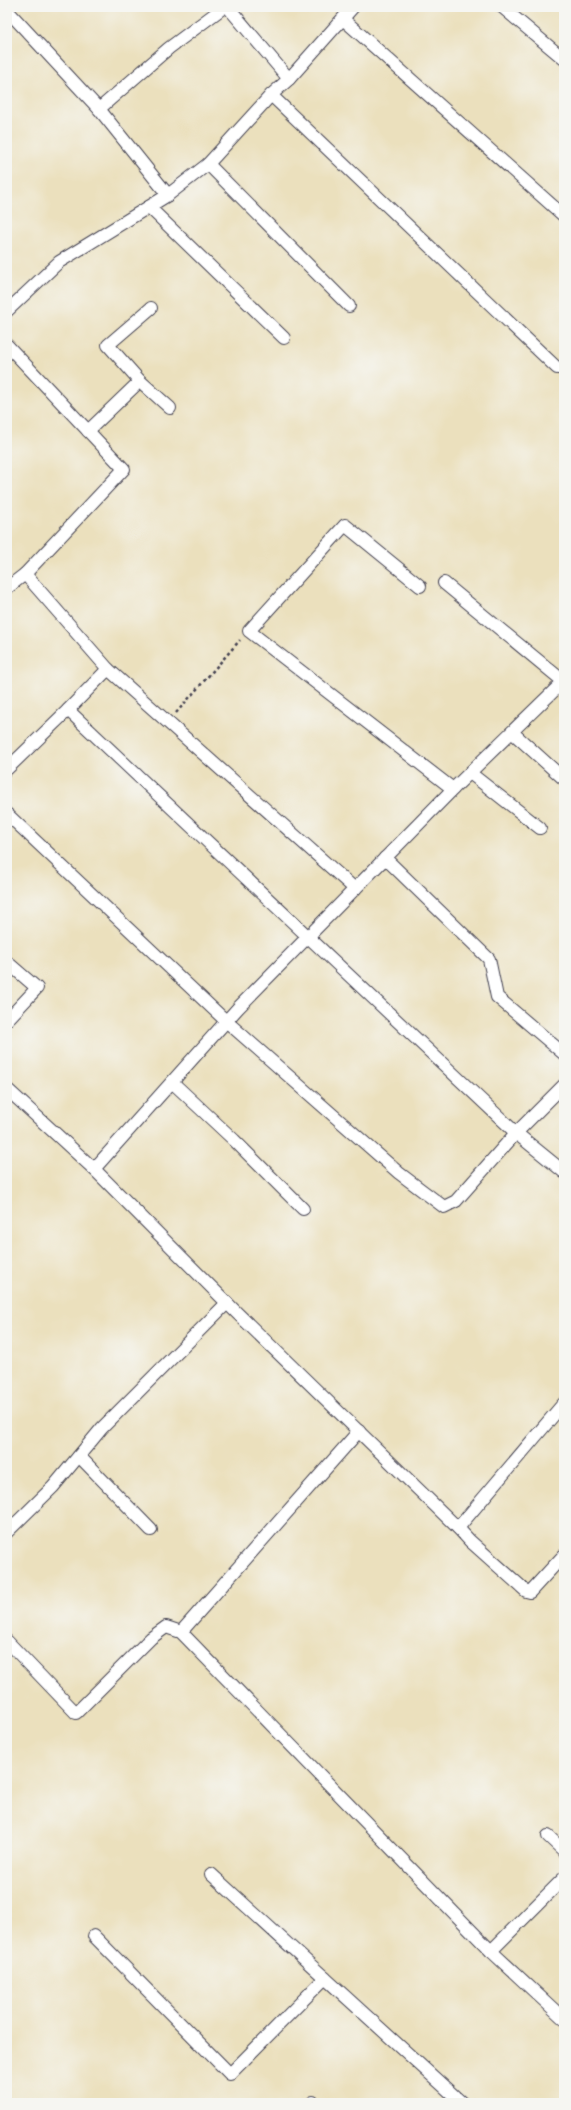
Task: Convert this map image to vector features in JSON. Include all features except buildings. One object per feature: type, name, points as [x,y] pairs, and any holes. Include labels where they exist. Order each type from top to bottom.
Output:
[{"type":"street","points":[[99,109],[169,48],[224,7]]},
{"type":"street","points":[[228,7],[289,80]]},
{"type":"street","points":[[7,311],[59,262],[168,195],[208,164],[271,96],[289,80],[353,7]]},
{"type":"street","points":[[502,7],[564,59]]},
{"type":"street","points":[[12,10],[99,109],[168,195]]},
{"type":"street","points":[[343,19],[564,216]]},
{"type":"street","points":[[271,96],[557,368],[564,368]]},
{"type":"street","points":[[208,164],[349,306]]},
{"type":"street","points":[[149,207],[284,338]]},
{"type":"street","points":[[151,308],[108,345],[140,381],[170,408]]},
{"type":"street","points":[[7,344],[124,469],[25,574],[7,588]]},
{"type":"street","points":[[88,431],[140,381]]},
{"type":"street","points":[[420,586],[345,525],[248,631],[453,789]]},
{"type":"street","points":[[25,574],[108,669],[355,889]]},
{"type":"street","points":[[94,1169],[226,1021],[453,789],[564,681],[444,583]]},
{"type":"street","points":[[7,770],[108,669]]},
{"type":"street","points":[[68,710],[516,1133],[564,1172]]},
{"type":"street","points":[[512,732],[564,779]]},
{"type":"street","points":[[470,773],[540,828]]},
{"type":"street","points":[[7,814],[226,1021],[399,1173],[444,1207],[456,1201],[516,1133],[564,1085]]},
{"type":"street","points":[[386,858],[489,958],[497,997],[564,1054]]},
{"type":"street","points":[[7,962],[37,988],[7,1020]]},
{"type":"street","points":[[172,1082],[234,1140],[303,1209]]},
{"type":"street","points":[[7,1088],[94,1169],[227,1303],[470,1541],[526,1591],[530,1592],[564,1554]]},
{"type":"street","points":[[7,1532],[53,1487],[113,1417],[227,1303]]},
{"type":"street","points":[[458,1528],[564,1403]]},
{"type":"street","points":[[181,1632],[359,1431]]},
{"type":"street","points":[[79,1456],[151,1530]]},
{"type":"street","points":[[7,1641],[76,1713],[151,1638],[166,1627],[181,1632],[491,1951],[564,2019]]},
{"type":"street","points":[[548,1836],[564,1851]]},
{"type":"street","points":[[211,1874],[462,2103]]},
{"type":"street","points":[[491,1951],[564,1878]]},
{"type":"street","points":[[94,1936],[230,2074],[325,1978]]},
{"type":"path","points":[[168,722],[248,631]]}]
